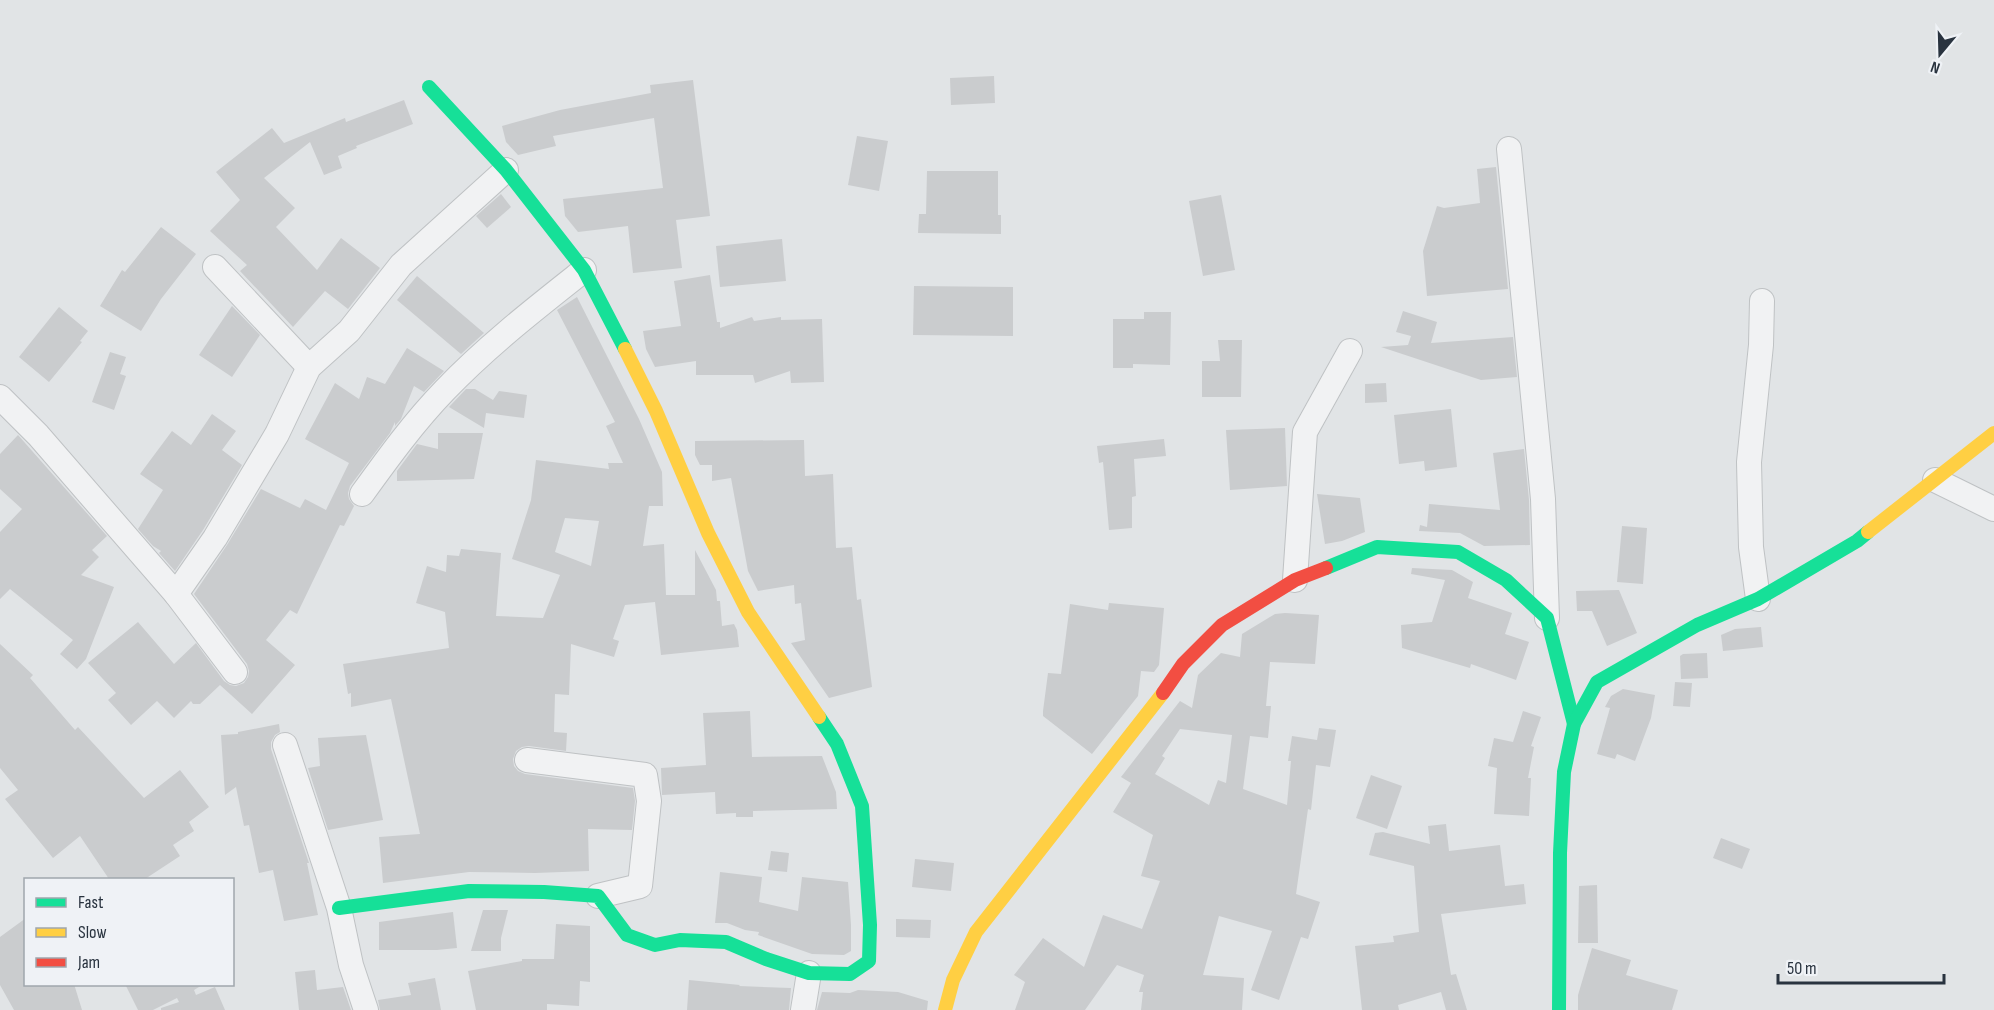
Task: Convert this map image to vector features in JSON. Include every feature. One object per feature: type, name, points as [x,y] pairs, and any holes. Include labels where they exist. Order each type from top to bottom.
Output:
[{"type":"street","points":[[429,87],[506,170],[584,270],[657,411],[708,532],[748,612],[837,744],[862,806],[870,926],[869,962],[850,974],[809,973],[726,942],[680,940],[655,945],[627,935],[598,896]]},
{"type":"street","points":[[1509,149],[1544,499],[1547,618],[1574,724]]},
{"type":"street","points":[[176,594],[214,538],[277,434],[309,367],[349,331],[401,265],[506,170]]},
{"type":"street","points":[[215,267],[309,367]]},
{"type":"street","points":[[362,494],[395,448],[445,390],[517,323],[584,270]]},
{"type":"street","points":[[1758,599],[1751,547],[1749,462],[1761,345],[1762,301]]},
{"type":"street","points":[[1295,580],[1305,432],[1350,351]]},
{"type":"street","points":[[0,397],[38,435],[176,594],[235,672]]},
{"type":"street","points":[[1559,1010],[1560,853],[1564,772],[1574,724],[1597,682],[1697,626],[1758,599],[1857,541],[1994,434]]},
{"type":"street","points":[[1935,480],[1994,509]]},
{"type":"street","points":[[945,1010],[953,980],[976,932],[1154,706],[1183,664],[1222,625],[1295,580],[1377,547],[1458,552],[1506,579],[1547,618]]},
{"type":"street","points":[[285,745],[339,908],[351,965],[366,1010]]},
{"type":"street","points":[[339,908],[469,891],[544,892],[598,896],[640,886],[650,801],[645,775],[527,760]]},
{"type":"street","points":[[802,1010],[809,973]]},
{"type":"building","points":[[994,76],[995,103],[951,105],[950,78]]},
{"type":"building","points":[[693,80],[710,216],[676,220],[682,268],[633,273],[628,226],[578,232],[565,216],[563,199],[663,188],[654,118],[553,136],[556,146],[518,155],[506,142],[502,126],[560,110],[651,93],[650,85]]},
{"type":"building","points":[[404,100],[413,124],[356,146],[357,148],[338,156],[342,168],[324,175],[310,142],[264,178],[295,208],[276,227],[317,270],[341,238],[380,268],[348,309],[325,291],[293,327],[240,271],[247,265],[210,231],[240,200],[216,172],[272,128],[284,143],[345,118],[346,122]]},
{"type":"building","points":[[857,136],[888,141],[879,191],[848,185]]},
{"type":"building","points":[[1496,167],[1508,289],[1427,296],[1423,251],[1437,206],[1444,208],[1480,203],[1477,169]]},
{"type":"building","points":[[927,171],[998,171],[998,215],[1001,215],[1001,234],[918,233],[919,214],[926,214]]},
{"type":"building","points":[[501,194],[511,207],[487,228],[476,216]]},
{"type":"building","points":[[1221,195],[1235,270],[1203,276],[1189,201]]},
{"type":"building","points":[[161,227],[196,254],[161,299],[141,331],[100,306],[122,270],[125,272]]},
{"type":"building","points":[[782,239],[786,281],[720,287],[716,246]]},
{"type":"building","points":[[710,275],[717,322],[720,322],[720,328],[752,317],[754,321],[781,317],[781,320],[822,319],[824,382],[791,383],[790,371],[755,383],[753,375],[696,375],[696,361],[655,367],[646,349],[643,331],[681,326],[674,281]]},
{"type":"building","points":[[417,276],[484,333],[461,354],[397,300]]},
{"type":"building","points":[[914,286],[1013,287],[1013,336],[913,335]]},
{"type":"building","points":[[577,297],[639,419],[662,472],[663,506],[649,506],[643,546],[664,544],[666,595],[695,595],[695,550],[716,590],[717,601],[720,601],[722,626],[734,624],[739,647],[661,655],[655,602],[625,605],[613,639],[619,641],[614,657],[571,644],[569,695],[555,694],[554,732],[567,733],[566,751],[522,747],[516,751],[513,759],[518,771],[525,774],[633,788],[635,801],[632,830],[588,829],[589,871],[469,872],[383,883],[379,837],[420,834],[391,699],[351,707],[351,693],[348,694],[343,664],[449,648],[445,612],[416,603],[427,566],[446,572],[447,555],[459,556],[461,549],[501,553],[496,616],[543,618],[560,575],[512,559],[531,500],[536,460],[609,469],[608,463],[623,463],[606,426],[615,422],[557,310]],"holes":[[[565,518],[599,521],[591,566],[555,552]]]},
{"type":"building","points":[[232,306],[260,335],[232,377],[199,355]]},
{"type":"building","points":[[59,307],[88,331],[80,341],[82,342],[49,382],[19,357]]},
{"type":"building","points":[[1403,311],[1437,322],[1431,343],[1513,337],[1517,377],[1481,380],[1381,347],[1408,345],[1411,336],[1396,332]]},
{"type":"building","points":[[1144,312],[1171,312],[1170,365],[1133,364],[1133,368],[1113,368],[1113,319],[1144,319]]},
{"type":"building","points":[[1218,340],[1242,340],[1241,397],[1202,397],[1202,361],[1220,361]]},
{"type":"building","points":[[407,348],[444,371],[424,392],[414,386],[401,419],[395,426],[395,422],[390,433],[350,486],[349,499],[354,506],[344,526],[340,525],[297,614],[290,610],[266,640],[295,665],[252,714],[220,685],[200,704],[193,704],[191,701],[174,718],[157,701],[131,725],[108,700],[116,693],[88,663],[138,622],[174,664],[196,643],[224,681],[236,686],[244,683],[249,671],[247,664],[194,594],[261,489],[300,508],[305,499],[326,510],[349,463],[305,439],[335,383],[359,399],[367,377],[385,384]]},
{"type":"building","points":[[110,352],[126,357],[120,374],[126,376],[114,410],[92,402]]},
{"type":"building","points":[[1386,383],[1387,402],[1365,403],[1365,384]]},
{"type":"building","points":[[466,389],[475,389],[493,400],[499,391],[527,395],[524,418],[486,413],[484,428],[449,407]]},
{"type":"building","points":[[1451,409],[1457,467],[1425,471],[1424,461],[1399,464],[1394,415]]},
{"type":"building","points":[[212,414],[236,431],[222,450],[242,465],[175,571],[159,553],[161,551],[153,546],[138,529],[163,490],[140,474],[172,431],[191,445]]},
{"type":"building","points":[[1285,428],[1287,486],[1230,490],[1226,430]]},
{"type":"building","points":[[438,433],[483,433],[474,479],[397,481],[397,471],[417,444],[438,449]]},
{"type":"building","points":[[18,435],[107,536],[92,550],[99,557],[81,575],[114,587],[86,659],[77,669],[60,654],[73,640],[10,589],[0,599],[0,532],[22,509],[0,489],[0,454]]},
{"type":"building","points":[[1164,439],[1166,456],[1134,459],[1136,496],[1132,497],[1132,528],[1109,530],[1103,462],[1099,463],[1097,446]]},
{"type":"building","points":[[804,440],[805,476],[833,474],[836,548],[852,547],[857,600],[861,599],[872,687],[829,698],[791,643],[805,640],[801,603],[795,604],[794,585],[758,591],[748,571],[731,478],[712,481],[712,465],[700,465],[695,455],[695,441]]},
{"type":"building","points":[[1524,449],[1529,500],[1530,545],[1484,546],[1460,533],[1419,531],[1420,525],[1427,527],[1429,504],[1500,510],[1493,453]]},
{"type":"building","points":[[1317,494],[1360,498],[1365,532],[1342,541],[1325,544]]},
{"type":"building","points":[[1622,526],[1647,528],[1643,584],[1617,582]]},
{"type":"building","points":[[1412,568],[1452,570],[1473,582],[1468,598],[1512,613],[1505,634],[1529,642],[1516,680],[1471,664],[1470,668],[1402,648],[1401,625],[1432,622],[1445,580],[1411,574]]},
{"type":"building","points":[[1619,590],[1637,633],[1607,646],[1592,611],[1577,611],[1576,591]]},
{"type":"building","points":[[1109,603],[1164,608],[1159,665],[1154,672],[1141,671],[1138,696],[1092,754],[1043,716],[1043,711],[1048,673],[1061,674],[1070,604],[1108,610]]},
{"type":"building","points":[[1275,614],[1319,615],[1315,664],[1270,662],[1266,706],[1271,706],[1268,738],[1250,736],[1243,789],[1287,805],[1291,761],[1288,761],[1292,736],[1317,740],[1319,728],[1336,730],[1330,767],[1316,765],[1311,810],[1308,809],[1296,894],[1320,902],[1308,939],[1301,937],[1279,1000],[1251,990],[1272,931],[1219,916],[1203,975],[1244,978],[1242,1010],[1141,1010],[1143,992],[1139,992],[1144,975],[1117,965],[1085,1010],[1015,1010],[1025,982],[1014,975],[1043,938],[1084,967],[1103,915],[1142,929],[1160,881],[1141,876],[1153,835],[1113,812],[1131,783],[1121,777],[1180,701],[1192,708],[1198,675],[1221,653],[1240,657],[1242,634]],"holes":[[[1180,729],[1232,735],[1226,783],[1218,780],[1209,805],[1155,774],[1165,758],[1162,756]]]},
{"type":"building","points":[[1761,627],[1763,647],[1723,651],[1721,635],[1735,629]]},
{"type":"building","points":[[0,644],[33,675],[30,678],[75,730],[78,727],[144,798],[180,770],[209,807],[189,822],[194,831],[173,845],[180,856],[147,878],[108,878],[80,836],[53,858],[5,799],[18,790],[0,768]]},
{"type":"building","points":[[1707,653],[1708,678],[1681,679],[1680,656]]},
{"type":"building","points":[[1675,682],[1692,683],[1690,707],[1673,706]]},
{"type":"building","points":[[1623,689],[1655,695],[1651,718],[1635,761],[1617,754],[1615,759],[1597,754],[1610,708],[1605,707],[1611,696]]},
{"type":"building","points":[[750,711],[752,757],[822,756],[836,792],[837,809],[753,811],[753,817],[736,817],[736,813],[716,814],[715,792],[662,795],[661,768],[706,765],[703,713]]},
{"type":"building","points":[[1523,711],[1541,717],[1531,746],[1534,747],[1528,778],[1531,778],[1529,816],[1494,814],[1497,768],[1488,766],[1494,738],[1513,742]]},
{"type":"building","points":[[279,724],[280,732],[271,742],[271,749],[309,863],[307,863],[318,915],[284,921],[273,870],[259,873],[249,825],[244,826],[236,787],[225,795],[221,735],[238,734],[238,732]]},
{"type":"building","points":[[366,735],[383,820],[328,830],[308,768],[320,766],[318,738]]},
{"type":"building","points":[[1371,775],[1402,786],[1387,829],[1356,818]]},
{"type":"building","points":[[1446,824],[1449,851],[1500,845],[1505,886],[1524,884],[1526,904],[1441,914],[1451,975],[1456,974],[1467,1010],[1446,1010],[1441,992],[1398,1005],[1399,1010],[1362,1010],[1355,946],[1394,942],[1393,936],[1419,932],[1414,866],[1369,855],[1375,833],[1383,832],[1430,844],[1428,826]]},
{"type":"building","points":[[1721,838],[1750,849],[1742,869],[1713,858]]},
{"type":"building","points":[[771,851],[789,853],[787,872],[768,870]]},
{"type":"building","points":[[915,859],[954,863],[951,891],[912,887]]},
{"type":"building","points":[[720,872],[762,877],[759,902],[798,911],[802,877],[848,882],[851,951],[844,955],[812,954],[758,935],[759,932],[745,930],[727,923],[715,923]]},
{"type":"building","points":[[1597,885],[1598,943],[1578,943],[1579,886]]},
{"type":"building","points":[[483,910],[508,910],[501,938],[501,951],[471,951]]},
{"type":"building","points":[[453,912],[457,948],[379,950],[379,922]]},
{"type":"building","points":[[24,919],[24,986],[75,986],[82,1010],[14,1010],[0,985],[0,937]]},
{"type":"building","points":[[896,919],[931,920],[930,938],[896,937]]},
{"type":"building","points":[[556,924],[590,926],[590,982],[580,981],[579,1006],[547,1004],[547,1010],[476,1010],[468,971],[522,961],[522,959],[554,959]]},
{"type":"building","points":[[1592,948],[1631,960],[1626,975],[1678,990],[1672,1010],[1578,1010],[1578,995]]},
{"type":"building","points":[[315,970],[317,990],[343,987],[351,1010],[299,1010],[295,972]]},
{"type":"building","points":[[435,978],[441,1010],[380,1010],[378,1000],[411,995],[408,983]]},
{"type":"building","points":[[689,980],[739,986],[791,988],[789,1010],[687,1010]]},
{"type":"building","points":[[126,986],[201,986],[194,990],[196,995],[215,987],[225,1010],[161,1010],[161,1008],[179,1002],[177,998],[153,1010],[138,1010]]},
{"type":"building","points":[[858,990],[898,992],[928,1001],[927,1010],[817,1010],[822,992],[850,993]]},
{"type":"traffic: fast","points":[[429,87],[506,170],[584,270],[625,349]]},
{"type":"traffic: fast","points":[[1559,1010],[1560,853],[1564,772],[1574,724],[1597,682],[1697,625],[1758,599],[1857,541],[1868,532]]},
{"type":"traffic: fast","points":[[1326,568],[1377,547],[1458,552],[1506,580],[1547,618],[1574,724]]},
{"type":"traffic: fast","points":[[339,908],[469,891],[544,892],[598,896],[627,935],[655,945],[680,940],[726,942],[766,959],[809,973],[850,974],[869,961],[870,925],[862,806],[837,744],[819,717]]},
{"type":"traffic: slow","points":[[625,349],[656,411],[708,533],[748,612],[819,717]]},
{"type":"traffic: slow","points":[[1868,532],[1994,433]]},
{"type":"traffic: slow","points":[[945,1010],[953,980],[976,932],[1163,693]]},
{"type":"traffic: jam","points":[[1163,693],[1183,664],[1222,625],[1295,580],[1326,568]]}]
